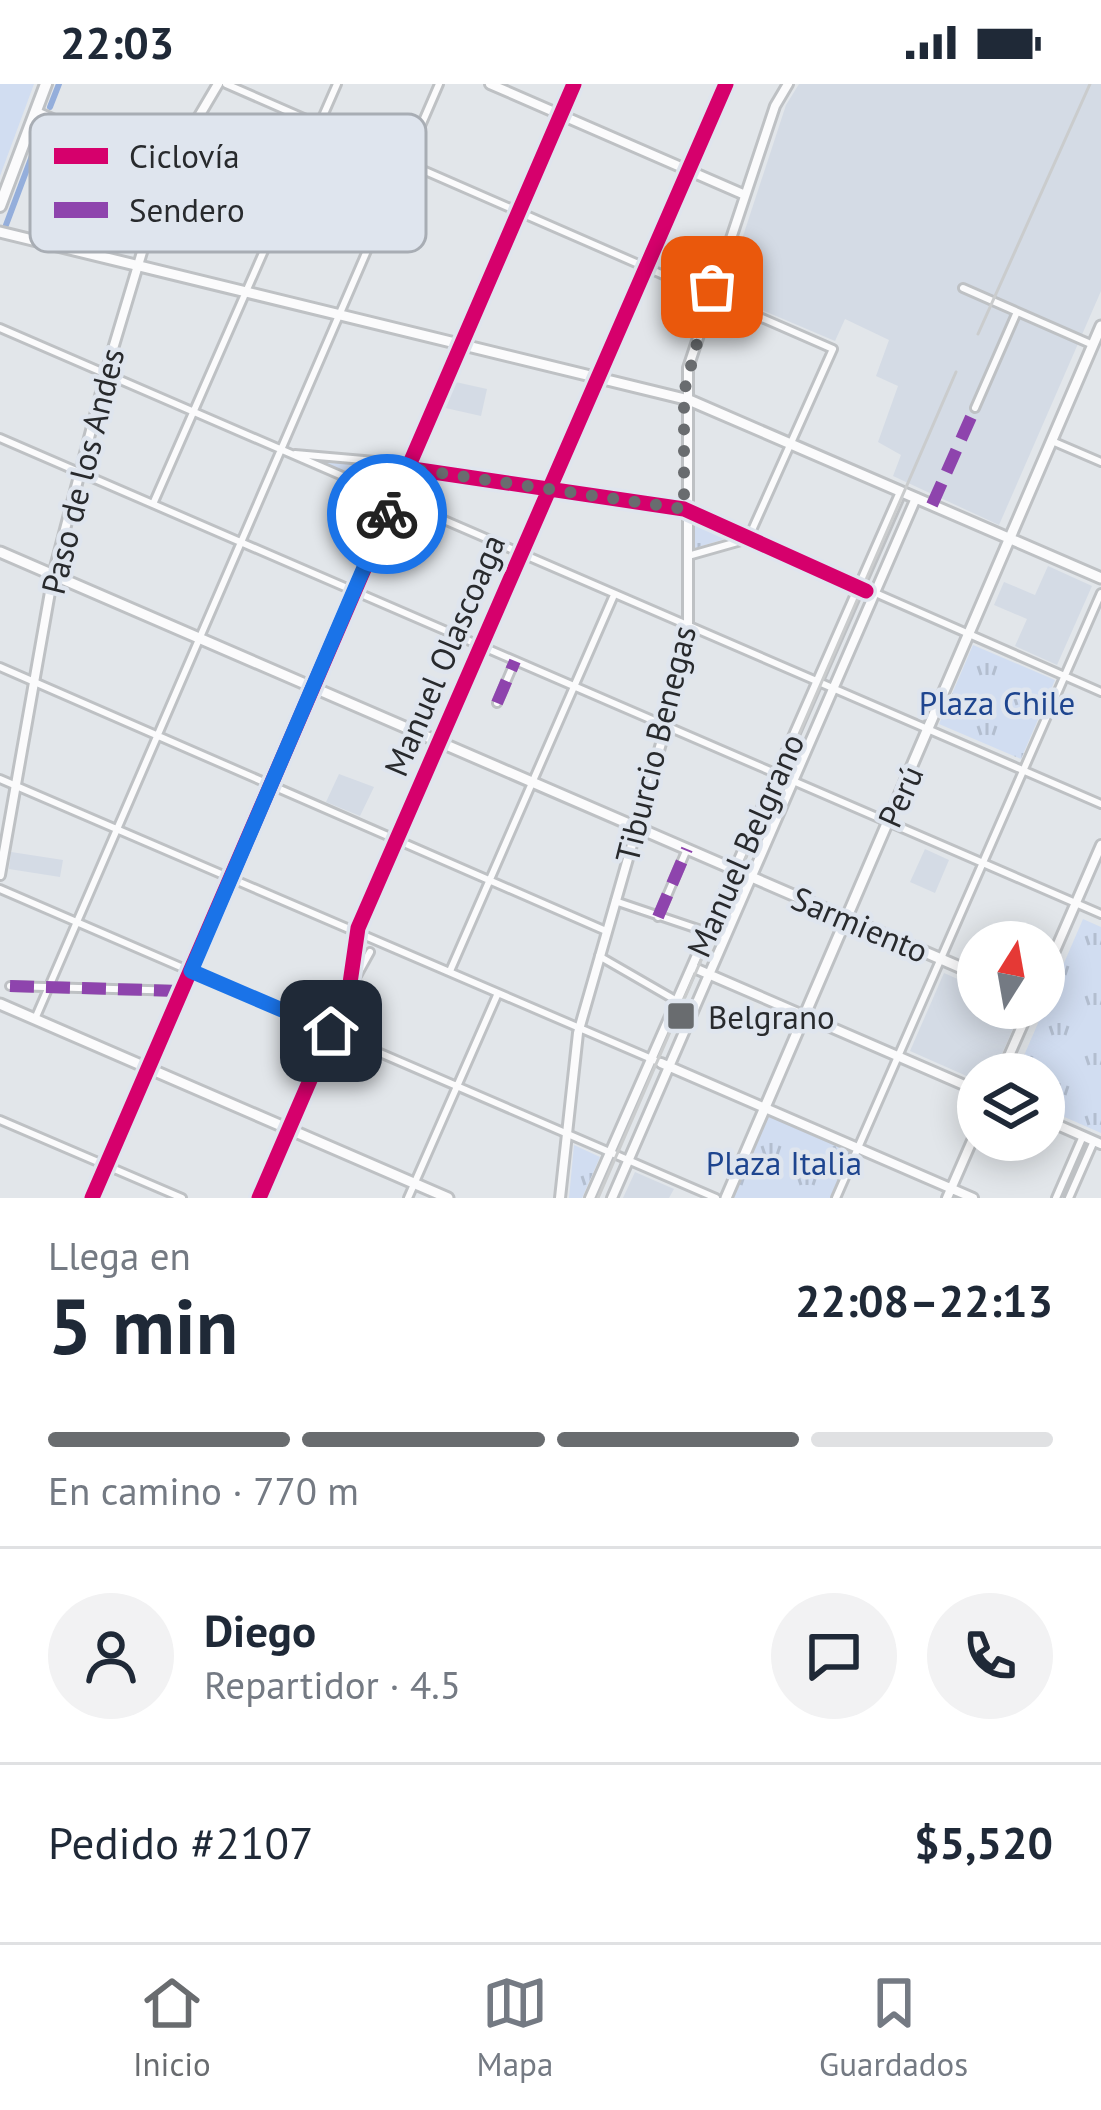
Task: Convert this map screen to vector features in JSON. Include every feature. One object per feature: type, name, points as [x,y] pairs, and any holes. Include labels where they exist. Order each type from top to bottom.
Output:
[{"type":"main road","points":[[35,114],[46,84]]},
{"type":"main road","points":[[0,206],[30,127]]},
{"type":"main road","points":[[0,232],[30,240]]},
{"type":"main road","points":[[80,252],[684,400],[1101,578]]},
{"type":"main road","name":"Perú","points":[[726,1198],[1097,346],[1101,326]]},
{"type":"main road","name":"Sarmiento","points":[[0,552],[957,965]]},
{"type":"main road","points":[[0,1004],[448,1198]]},
{"type":"street","points":[[222,84],[294,114]]},
{"type":"street","name":"Paso de los Andes","points":[[203,114],[222,84]]},
{"type":"street","points":[[325,114],[337,84]]},
{"type":"street","points":[[426,114],[439,84]]},
{"type":"street","points":[[490,84],[745,195]]},
{"type":"street","points":[[92,1198],[354,591],[402,466],[574,84]]},
{"type":"street","name":"Manuel Olascoaga","points":[[349,990],[357,932],[725,84]]},
{"type":"street","name":"Tiburcio Benegas","points":[[560,1198],[579,1028],[665,725],[688,626],[684,400],[709,295],[788,84]]},
{"type":"street","points":[[36,111],[43,114]]},
{"type":"street","points":[[426,171],[832,349],[749,538],[686,557]]},
{"type":"street","name":"Paso de los Andes","points":[[0,875],[53,575],[140,252]]},
{"type":"street","points":[[153,504],[265,252]]},
{"type":"street","points":[[35,1019],[365,252]]},
{"type":"street","points":[[963,288],[1097,346]]},
{"type":"street","points":[[975,408],[1017,311]]},
{"type":"street","points":[[0,328],[291,454],[684,509],[1101,692]]},
{"type":"street","points":[[0,438],[1101,914]]},
{"type":"street","points":[[1052,441],[1101,462]]},
{"type":"street","points":[[305,456],[1101,804]]},
{"type":"street","name":"Manuel Belgrano","points":[[590,1198],[620,1156],[661,1063],[710,975],[743,873],[785,777],[833,688],[866,591],[908,495]]},
{"type":"street","name":"Manuel Belgrano","points":[[612,1198],[620,1156],[661,1063],[677,1001],[707,932],[743,873],[785,777],[817,681],[866,591],[908,495]]},
{"type":"street","points":[[836,1198],[1101,593]]},
{"type":"street","points":[[450,972],[614,595]]},
{"type":"street","points":[[497,703],[515,661]]},
{"type":"street","points":[[0,667],[606,931]]},
{"type":"street","points":[[0,778],[858,1148],[949,1193],[973,1198]]},
{"type":"street","points":[[1065,928],[1101,845]]},
{"type":"street","points":[[658,916],[687,849]]},
{"type":"street","points":[[0,889],[716,1198]]},
{"type":"street","points":[[615,901],[707,932]]},
{"type":"street","name":"Manuel Olascoaga","points":[[260,1198],[349,990],[370,952]]},
{"type":"street","points":[[599,956],[677,1001]]},
{"type":"street","points":[[692,967],[957,1081]]},
{"type":"street","points":[[10,986],[182,991]]},
{"type":"street","points":[[408,1198],[498,993]]},
{"type":"street","points":[[0,1120],[182,1198]]},
{"type":"street","points":[[1065,1128],[1098,1142],[1069,1198]]},
{"type":"street","points":[[1056,1198],[1083,1136]]},
{"type":"street","points":[[949,1193],[963,1161]]},
{"type":"shaded area","points":[[799,84],[1101,84],[1101,291],[999,525],[893,476],[901,455],[878,442],[898,386],[876,376],[889,340],[845,319],[835,341],[724,294],[786,105]]},
{"type":"shaded area","points":[[451,381],[487,389],[481,416],[441,407]]},
{"type":"shaded area","points":[[1048,566],[1092,586],[1057,665],[1015,646],[1027,619],[994,605],[1004,582],[1035,595]]},
{"type":"shaded area","points":[[339,774],[374,787],[360,816],[326,802]]},
{"type":"shaded area","points":[[925,849],[949,860],[935,893],[910,882]]},
{"type":"shaded area","points":[[11,852],[63,860],[60,877],[9,869]]},
{"type":"shaded area","points":[[944,973],[957,979],[957,1029],[1013,1029],[1002,1053],[957,1053],[957,1072],[910,1051]]},
{"type":"shaded area","points":[[635,1172],[674,1189],[669,1198],[623,1198]]},
{"type":"green space","points":[[0,84],[34,84],[0,176]]},
{"type":"green space","points":[[308,456],[397,467],[388,489]]},
{"type":"green space","points":[[690,519],[731,537],[692,549]]},
{"type":"green space","name":"Plaza Chile","points":[[973,645],[1055,680],[1021,759],[939,724]]},
{"type":"green space","points":[[1083,919],[1101,927],[1101,1133],[1065,1117],[1065,1053],[1025,1053],[1035,1029],[1065,1029],[1065,961]]},
{"type":"green space","name":"Plaza Italia","points":[[765,1113],[852,1151],[831,1198],[727,1198]]},
{"type":"green space","points":[[574,1145],[600,1157],[582,1198],[569,1198]]},
{"type":"waterway","points":[[50,107],[59,84]]},
{"type":"waterway","points":[[6,225],[30,161]]},
{"type":"tram line","points":[[978,334],[1090,84]]},
{"type":"tram line","points":[[598,1198],[956,372]]},
{"type":"marked path","points":[[932,505],[975,408]]},
{"type":"marked path","points":[[497,703],[515,661]]},
{"type":"marked path","points":[[658,917],[687,849]]},
{"type":"marked path","points":[[10,986],[182,991]]},
{"type":"cycle path","points":[[92,1198],[574,84]]},
{"type":"cycle path","points":[[259,1198],[349,990],[358,928],[726,84]]},
{"type":"cycle path","points":[[406,468],[684,509],[866,591]]},
{"type":"way so far","points":[[387,514],[406,468],[684,509],[684,392],[712,287]]},
{"type":"place","name":"Belgrano","points":[[681,1016]]},
{"type":"route","points":[[331,1031],[191,971],[387,514]]}]
